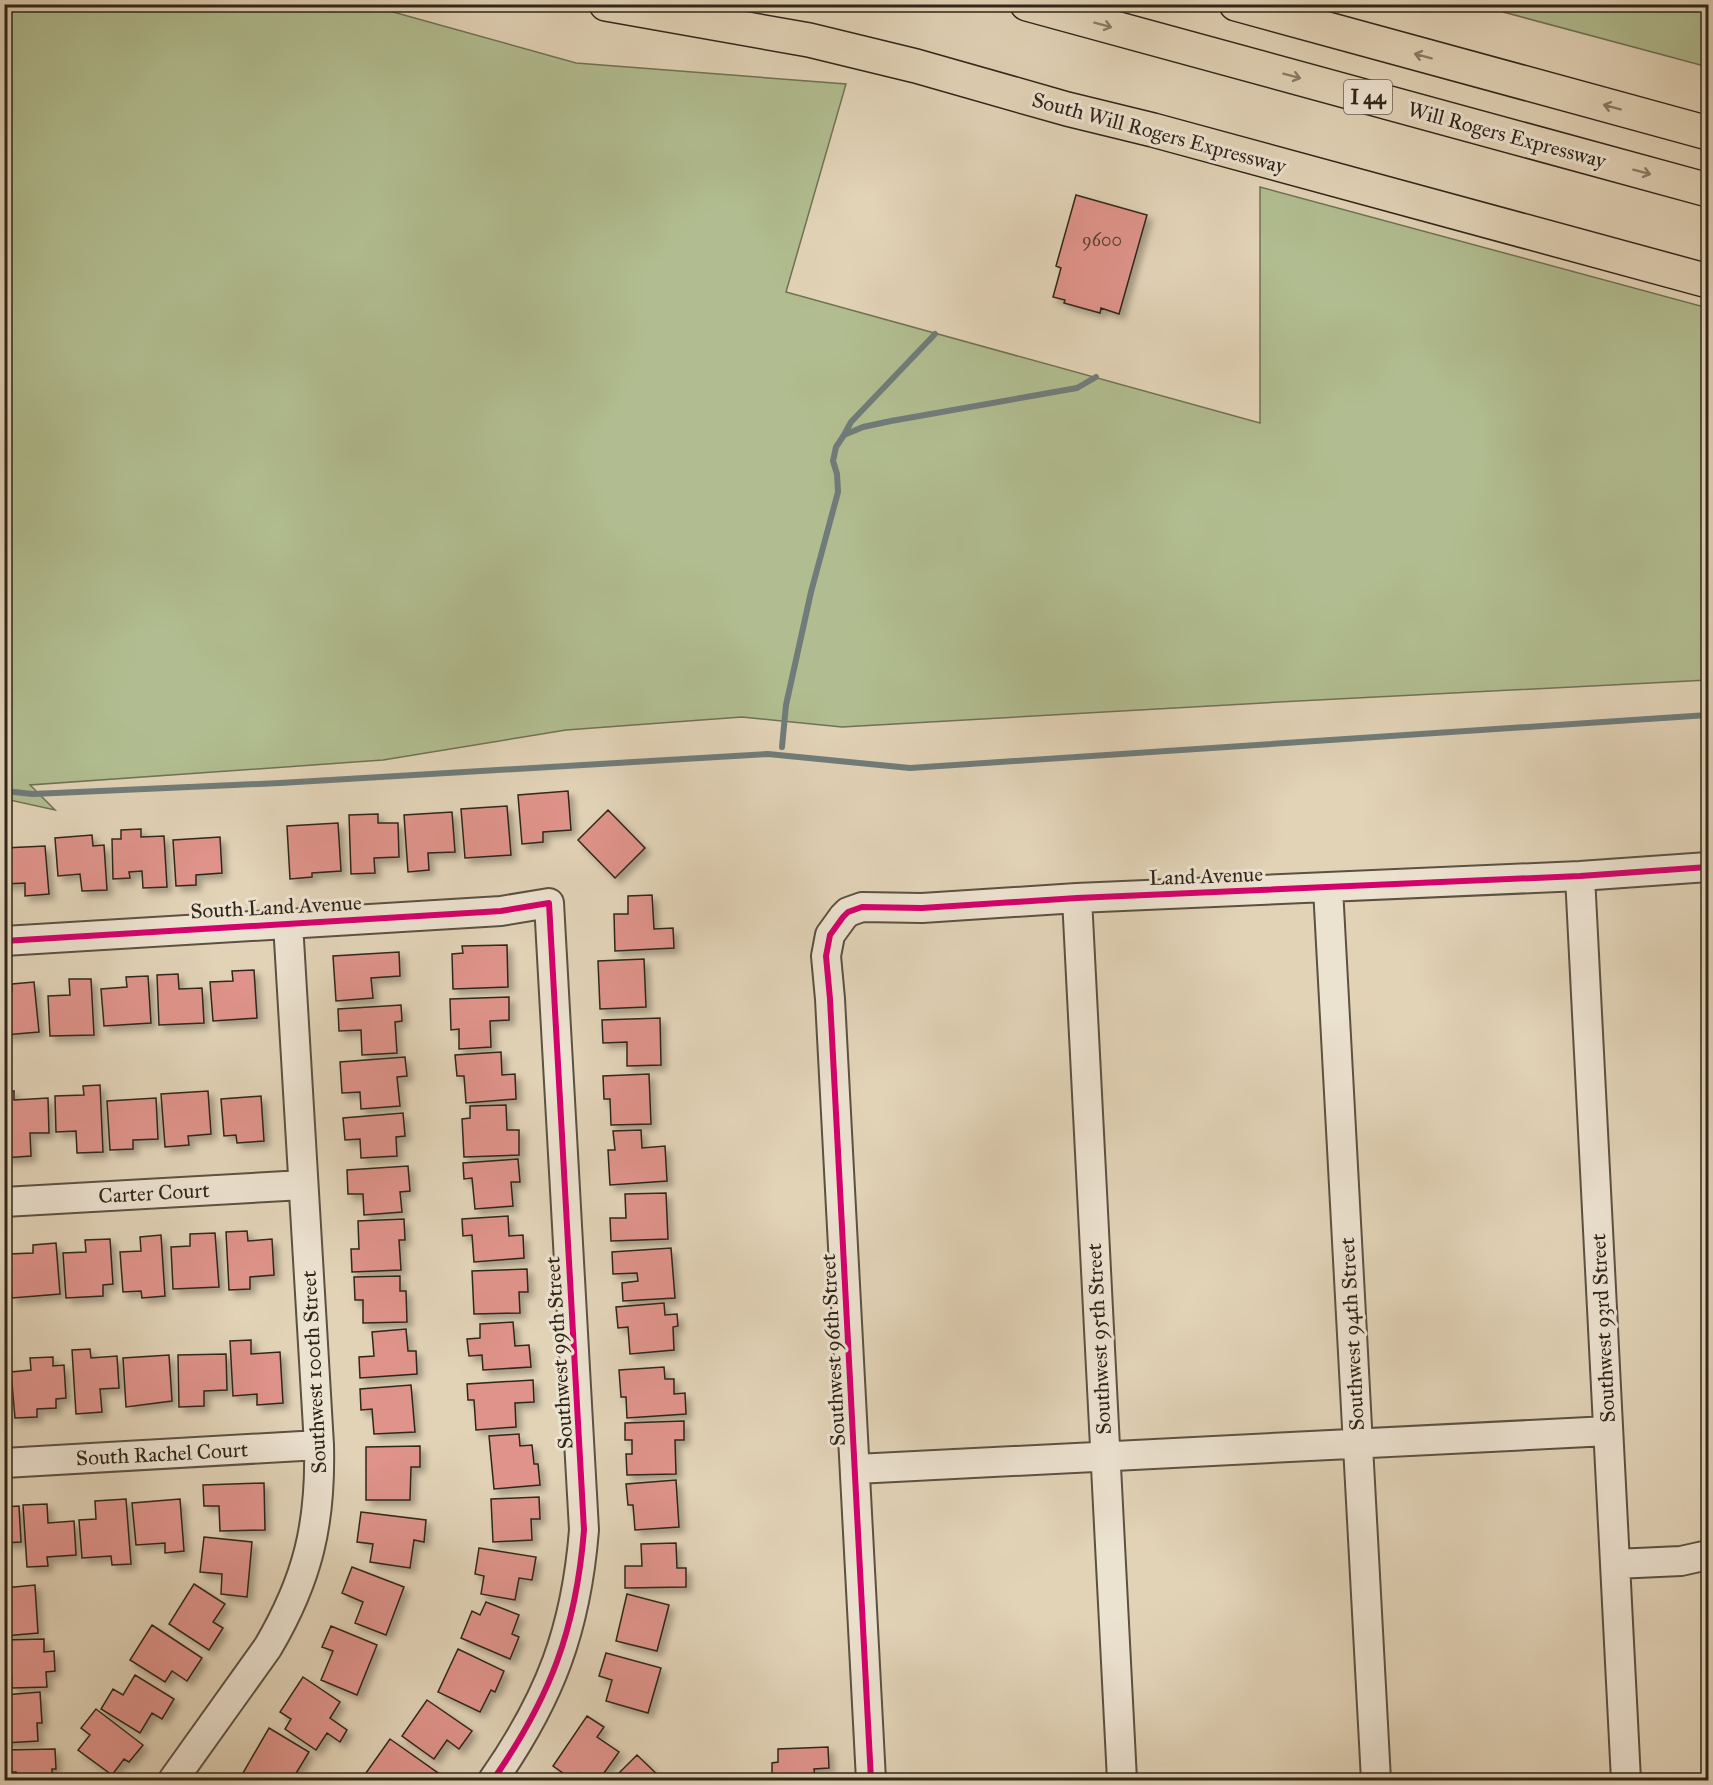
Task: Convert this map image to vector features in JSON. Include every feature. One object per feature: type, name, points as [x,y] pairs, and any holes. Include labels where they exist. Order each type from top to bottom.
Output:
[{"type":"main road","name":"South Will Rogers Expressway","points":[[606,4],[809,40],[916,66],[1067,109],[1153,130],[1708,281]]},
{"type":"main road","name":"Will Rogers Expressway","points":[[1027,4],[1708,190]]},
{"type":"main road","points":[[1236,4],[1708,133]]},
{"type":"street","name":"Land Avenue","points":[[838,921],[848,912],[862,907],[922,908],[1077,898],[1580,876],[1708,867]]},
{"type":"street","name":"Southwest 93rd Street","points":[[1580,876],[1626,1780]]},
{"type":"street","name":"Southwest 94th Street","points":[[1328,888],[1376,1780]]},
{"type":"street","name":"Southwest 95th Street","points":[[1077,898],[1122,1780]]},
{"type":"street","name":"South Land Avenue","points":[[4,941],[501,911],[549,903]]},
{"type":"street","name":"Southwest 99th Street","points":[[495,1780],[530,1723],[558,1661],[574,1606],[584,1530],[549,903]]},
{"type":"street","name":"Southwest 96th Street","points":[[838,921],[830,935],[826,956],[872,1780]]},
{"type":"street","name":"Southwest 100th Street","points":[[173,1780],[267,1647],[292,1602],[308,1560],[316,1524],[320,1484],[319,1444],[288,923]]},
{"type":"street","name":"Carter Court","points":[[4,1202],[303,1185]]},
{"type":"street","points":[[856,1470],[1608,1431]]},
{"type":"street","name":"South Rachel Court","points":[[4,1463],[319,1444]]},
{"type":"street","points":[[1615,1564],[1681,1561],[1708,1555]]},
{"type":"green space","points":[[5,4],[368,5],[576,63],[846,84],[786,292],[1260,423],[1260,187],[1708,308],[1708,680],[842,727],[742,717],[566,730],[383,760],[30,785],[55,810],[5,799]]},
{"type":"green space","points":[[1477,5],[1708,5],[1708,67]]},
{"type":"building","points":[[1076,195],[1147,215],[1119,314],[1101,308],[1100,313],[1064,303],[1065,300],[1053,297],[1061,268],[1056,266]]},
{"type":"building","points":[[568,791],[571,830],[543,832],[543,842],[522,844],[518,795]]},
{"type":"building","points":[[507,806],[511,855],[465,858],[461,809]]},
{"type":"building","points":[[608,810],[645,848],[615,878],[578,840]]},
{"type":"building","points":[[452,812],[455,852],[428,853],[429,870],[408,872],[404,815]]},
{"type":"building","points":[[378,814],[378,823],[398,823],[399,857],[374,858],[375,873],[351,874],[349,815]]},
{"type":"building","points":[[338,823],[341,871],[312,873],[312,877],[290,879],[287,826]]},
{"type":"building","points":[[141,829],[141,837],[164,836],[167,887],[143,888],[142,871],[129,872],[130,878],[113,879],[112,839],[121,839],[121,830]]},
{"type":"building","points":[[92,835],[93,846],[104,845],[107,890],[82,891],[80,874],[58,876],[55,838]]},
{"type":"building","points":[[220,837],[222,873],[196,875],[196,885],[176,886],[173,840]]},
{"type":"building","points":[[45,846],[49,894],[25,896],[25,883],[4,884],[4,848]]},
{"type":"building","points":[[652,895],[654,929],[673,928],[674,948],[615,951],[614,914],[628,914],[628,896]]},
{"type":"building","points":[[507,945],[508,987],[453,989],[452,954],[463,953],[462,946]]},
{"type":"building","points":[[399,952],[400,976],[371,978],[373,998],[336,1001],[333,956]]},
{"type":"building","points":[[644,959],[646,1007],[600,1009],[598,961]]},
{"type":"building","points":[[254,970],[257,1018],[213,1021],[210,982],[233,981],[232,971]]},
{"type":"building","points":[[178,974],[179,989],[202,988],[204,1023],[159,1025],[157,975]]},
{"type":"building","points":[[148,976],[151,1023],[104,1026],[101,989],[127,987],[126,977]]},
{"type":"building","points":[[69,979],[91,979],[94,1035],[50,1036],[48,996],[70,995]]},
{"type":"building","points":[[34,982],[39,1032],[4,1035],[4,991],[12,991],[12,984]]},
{"type":"building","points":[[509,997],[509,1020],[490,1021],[491,1047],[459,1049],[459,1029],[451,1030],[450,999]]},
{"type":"building","points":[[401,1005],[402,1021],[395,1022],[397,1053],[362,1055],[361,1030],[339,1031],[338,1009]]},
{"type":"building","points":[[660,1018],[661,1065],[627,1066],[627,1042],[603,1043],[602,1020]]},
{"type":"building","points":[[501,1052],[502,1075],[515,1074],[516,1099],[466,1103],[464,1076],[457,1076],[455,1055]]},
{"type":"building","points":[[405,1057],[407,1076],[397,1077],[400,1106],[361,1109],[360,1092],[342,1093],[340,1062]]},
{"type":"building","points":[[649,1074],[651,1124],[611,1125],[610,1099],[604,1099],[603,1076]]},
{"type":"building","points":[[100,1085],[103,1152],[77,1153],[76,1131],[56,1132],[55,1096],[84,1095],[83,1086]]},
{"type":"building","points":[[4,1091],[14,1091],[14,1100],[48,1098],[49,1133],[30,1133],[31,1156],[4,1158]]},
{"type":"building","points":[[208,1091],[211,1134],[188,1136],[189,1145],[165,1147],[161,1094]]},
{"type":"building","points":[[261,1096],[264,1141],[237,1143],[236,1135],[224,1136],[221,1099]]},
{"type":"building","points":[[156,1098],[158,1139],[133,1140],[133,1149],[110,1150],[107,1101]]},
{"type":"building","points":[[506,1105],[507,1130],[519,1130],[519,1155],[464,1157],[462,1119],[470,1118],[470,1106]]},
{"type":"building","points":[[403,1113],[405,1136],[396,1137],[397,1156],[361,1158],[360,1139],[345,1140],[343,1118]]},
{"type":"building","points":[[641,1130],[642,1148],[665,1146],[667,1181],[610,1185],[608,1150],[615,1150],[613,1131]]},
{"type":"building","points":[[518,1159],[520,1182],[511,1182],[513,1206],[475,1209],[472,1178],[464,1179],[463,1163]]},
{"type":"building","points":[[408,1166],[410,1191],[400,1192],[402,1212],[364,1215],[363,1194],[348,1194],[347,1170]]},
{"type":"building","points":[[666,1193],[668,1239],[611,1241],[610,1218],[626,1218],[625,1194]]},
{"type":"building","points":[[508,1216],[509,1236],[523,1235],[524,1258],[474,1262],[472,1235],[463,1236],[462,1219]]},
{"type":"building","points":[[404,1219],[405,1240],[399,1240],[401,1270],[352,1272],[351,1249],[359,1249],[358,1221]]},
{"type":"building","points":[[247,1231],[248,1241],[272,1239],[274,1275],[250,1277],[250,1289],[229,1290],[226,1232]]},
{"type":"building","points":[[215,1233],[219,1287],[173,1289],[171,1247],[190,1246],[190,1234]]},
{"type":"building","points":[[161,1235],[165,1296],[142,1298],[141,1291],[123,1292],[120,1252],[141,1251],[140,1237]]},
{"type":"building","points":[[110,1239],[113,1284],[103,1285],[103,1296],[66,1298],[63,1253],[86,1252],[85,1240]]},
{"type":"building","points":[[56,1243],[60,1294],[12,1298],[9,1254],[33,1253],[33,1245]]},
{"type":"building","points":[[671,1248],[675,1298],[623,1301],[622,1283],[638,1281],[637,1273],[613,1274],[612,1252]]},
{"type":"building","points":[[527,1269],[528,1292],[519,1292],[520,1313],[474,1314],[472,1271]]},
{"type":"building","points":[[400,1276],[400,1291],[406,1291],[407,1322],[363,1323],[363,1300],[355,1300],[354,1277]]},
{"type":"building","points":[[664,1303],[665,1315],[677,1314],[678,1326],[673,1327],[674,1350],[630,1354],[628,1327],[618,1328],[616,1307]]},
{"type":"building","points":[[513,1322],[515,1346],[529,1345],[531,1367],[483,1370],[482,1355],[469,1356],[467,1339],[480,1338],[480,1324]]},
{"type":"building","points":[[406,1329],[408,1351],[416,1351],[417,1374],[360,1378],[359,1357],[374,1356],[372,1332]]},
{"type":"building","points":[[251,1340],[251,1354],[280,1352],[283,1403],[257,1405],[257,1394],[233,1396],[230,1341]]},
{"type":"building","points":[[90,1349],[91,1358],[117,1356],[119,1388],[100,1389],[102,1412],[76,1414],[72,1350]]},
{"type":"building","points":[[226,1354],[227,1390],[204,1391],[204,1406],[179,1407],[178,1355]]},
{"type":"building","points":[[169,1355],[172,1401],[126,1407],[123,1358]]},
{"type":"building","points":[[53,1357],[53,1366],[64,1365],[66,1398],[56,1399],[56,1408],[37,1409],[37,1417],[15,1418],[11,1372],[31,1370],[30,1358]]},
{"type":"building","points":[[664,1367],[665,1379],[674,1379],[674,1394],[685,1393],[686,1414],[627,1418],[626,1397],[621,1397],[619,1370]]},
{"type":"building","points":[[4,1368],[6,1368],[8,1418],[4,1418]]},
{"type":"building","points":[[533,1380],[534,1402],[515,1403],[516,1427],[476,1430],[474,1400],[468,1400],[467,1384]]},
{"type":"building","points":[[411,1385],[415,1432],[374,1434],[372,1409],[361,1410],[360,1389]]},
{"type":"building","points":[[684,1421],[684,1440],[675,1440],[676,1474],[627,1475],[626,1454],[632,1454],[632,1440],[625,1440],[625,1423]]},
{"type":"building","points":[[519,1434],[520,1446],[532,1445],[534,1464],[538,1464],[540,1485],[494,1489],[489,1436]]},
{"type":"building","points":[[420,1446],[420,1467],[411,1467],[410,1500],[366,1500],[366,1447]]},
{"type":"building","points":[[676,1480],[679,1527],[635,1530],[633,1505],[628,1505],[626,1484]]},
{"type":"building","points":[[264,1483],[265,1530],[220,1531],[219,1506],[204,1506],[203,1485]]},
{"type":"building","points":[[539,1497],[540,1519],[531,1519],[532,1540],[493,1542],[491,1499]]},
{"type":"building","points":[[126,1499],[131,1564],[112,1565],[111,1556],[82,1558],[79,1520],[96,1519],[95,1501]]},
{"type":"building","points":[[180,1499],[184,1551],[165,1553],[165,1543],[136,1545],[132,1503]]},
{"type":"building","points":[[47,1504],[48,1523],[74,1521],[76,1555],[47,1557],[48,1566],[27,1567],[23,1505]]},
{"type":"building","points":[[19,1506],[21,1542],[4,1543],[4,1507]]},
{"type":"building","points":[[361,1512],[426,1520],[424,1542],[414,1540],[410,1568],[370,1562],[373,1544],[357,1542]]},
{"type":"building","points":[[204,1537],[252,1542],[247,1597],[221,1594],[222,1574],[200,1572]]},
{"type":"building","points":[[676,1543],[677,1568],[686,1568],[686,1587],[625,1588],[625,1566],[642,1566],[641,1544]]},
{"type":"building","points":[[479,1548],[536,1557],[532,1580],[519,1578],[515,1600],[481,1594],[484,1576],[475,1574]]},
{"type":"building","points":[[352,1567],[404,1587],[386,1635],[355,1623],[363,1602],[342,1593]]},
{"type":"building","points":[[194,1584],[225,1604],[213,1622],[223,1628],[209,1650],[169,1624]]},
{"type":"building","points":[[35,1585],[38,1633],[4,1636],[4,1588]]},
{"type":"building","points":[[627,1594],[669,1605],[657,1651],[616,1641]]},
{"type":"building","points":[[486,1602],[519,1615],[512,1634],[519,1637],[510,1659],[461,1638],[472,1611],[480,1615]]},
{"type":"building","points":[[152,1625],[202,1658],[187,1681],[172,1671],[165,1682],[130,1660]]},
{"type":"building","points":[[331,1626],[377,1645],[357,1695],[321,1680],[333,1651],[322,1647]]},
{"type":"building","points":[[44,1639],[44,1652],[54,1651],[55,1671],[46,1672],[47,1687],[12,1688],[11,1663],[4,1664],[4,1640]]},
{"type":"building","points":[[458,1649],[504,1671],[495,1692],[491,1690],[480,1712],[438,1692]]},
{"type":"building","points":[[606,1653],[661,1668],[648,1713],[606,1701],[612,1680],[599,1676]]},
{"type":"building","points":[[135,1675],[174,1699],[162,1719],[152,1713],[140,1733],[101,1709],[113,1689],[123,1695]]},
{"type":"building","points":[[303,1677],[340,1702],[330,1718],[347,1730],[340,1742],[327,1733],[316,1750],[285,1729],[291,1719],[280,1712]]},
{"type":"building","points":[[40,1692],[42,1723],[37,1723],[38,1741],[4,1743],[4,1695]]},
{"type":"building","points":[[427,1700],[472,1731],[459,1749],[447,1740],[434,1759],[402,1736]]},
{"type":"building","points":[[96,1709],[143,1745],[129,1762],[124,1759],[112,1775],[78,1750],[90,1735],[81,1728]]},
{"type":"building","points":[[587,1716],[604,1727],[597,1737],[619,1752],[599,1780],[590,1780],[578,1773],[573,1780],[553,1766]]},
{"type":"building","points":[[269,1728],[309,1752],[292,1780],[256,1780],[243,1773]]},
{"type":"building","points":[[390,1739],[438,1773],[432,1780],[361,1780]]},
{"type":"building","points":[[828,1747],[829,1768],[814,1769],[815,1780],[772,1779],[772,1763],[778,1762],[778,1749]]},
{"type":"building","points":[[55,1749],[56,1769],[52,1769],[52,1780],[17,1780],[16,1772],[4,1772],[4,1750]]},
{"type":"building","points":[[637,1755],[663,1780],[612,1780]]},
{"type":"waterway","points":[[844,435],[851,422],[935,334]]},
{"type":"waterway","points":[[782,747],[786,705],[811,592],[838,492],[837,474],[833,461],[836,447],[844,435],[863,427],[891,421],[1077,388],[1096,377]]},
{"type":"waterway","points":[[4,791],[33,794],[280,783],[768,754],[910,768],[1708,715]]},
{"type":"cycle path","points":[[871,1780],[826,956],[830,935],[843,917],[848,912],[862,907],[922,908],[1077,898],[1580,876],[1708,867]]},
{"type":"cycle path","points":[[4,941],[501,911],[549,903],[584,1530],[574,1600],[557,1662],[530,1720],[493,1780]]}]
